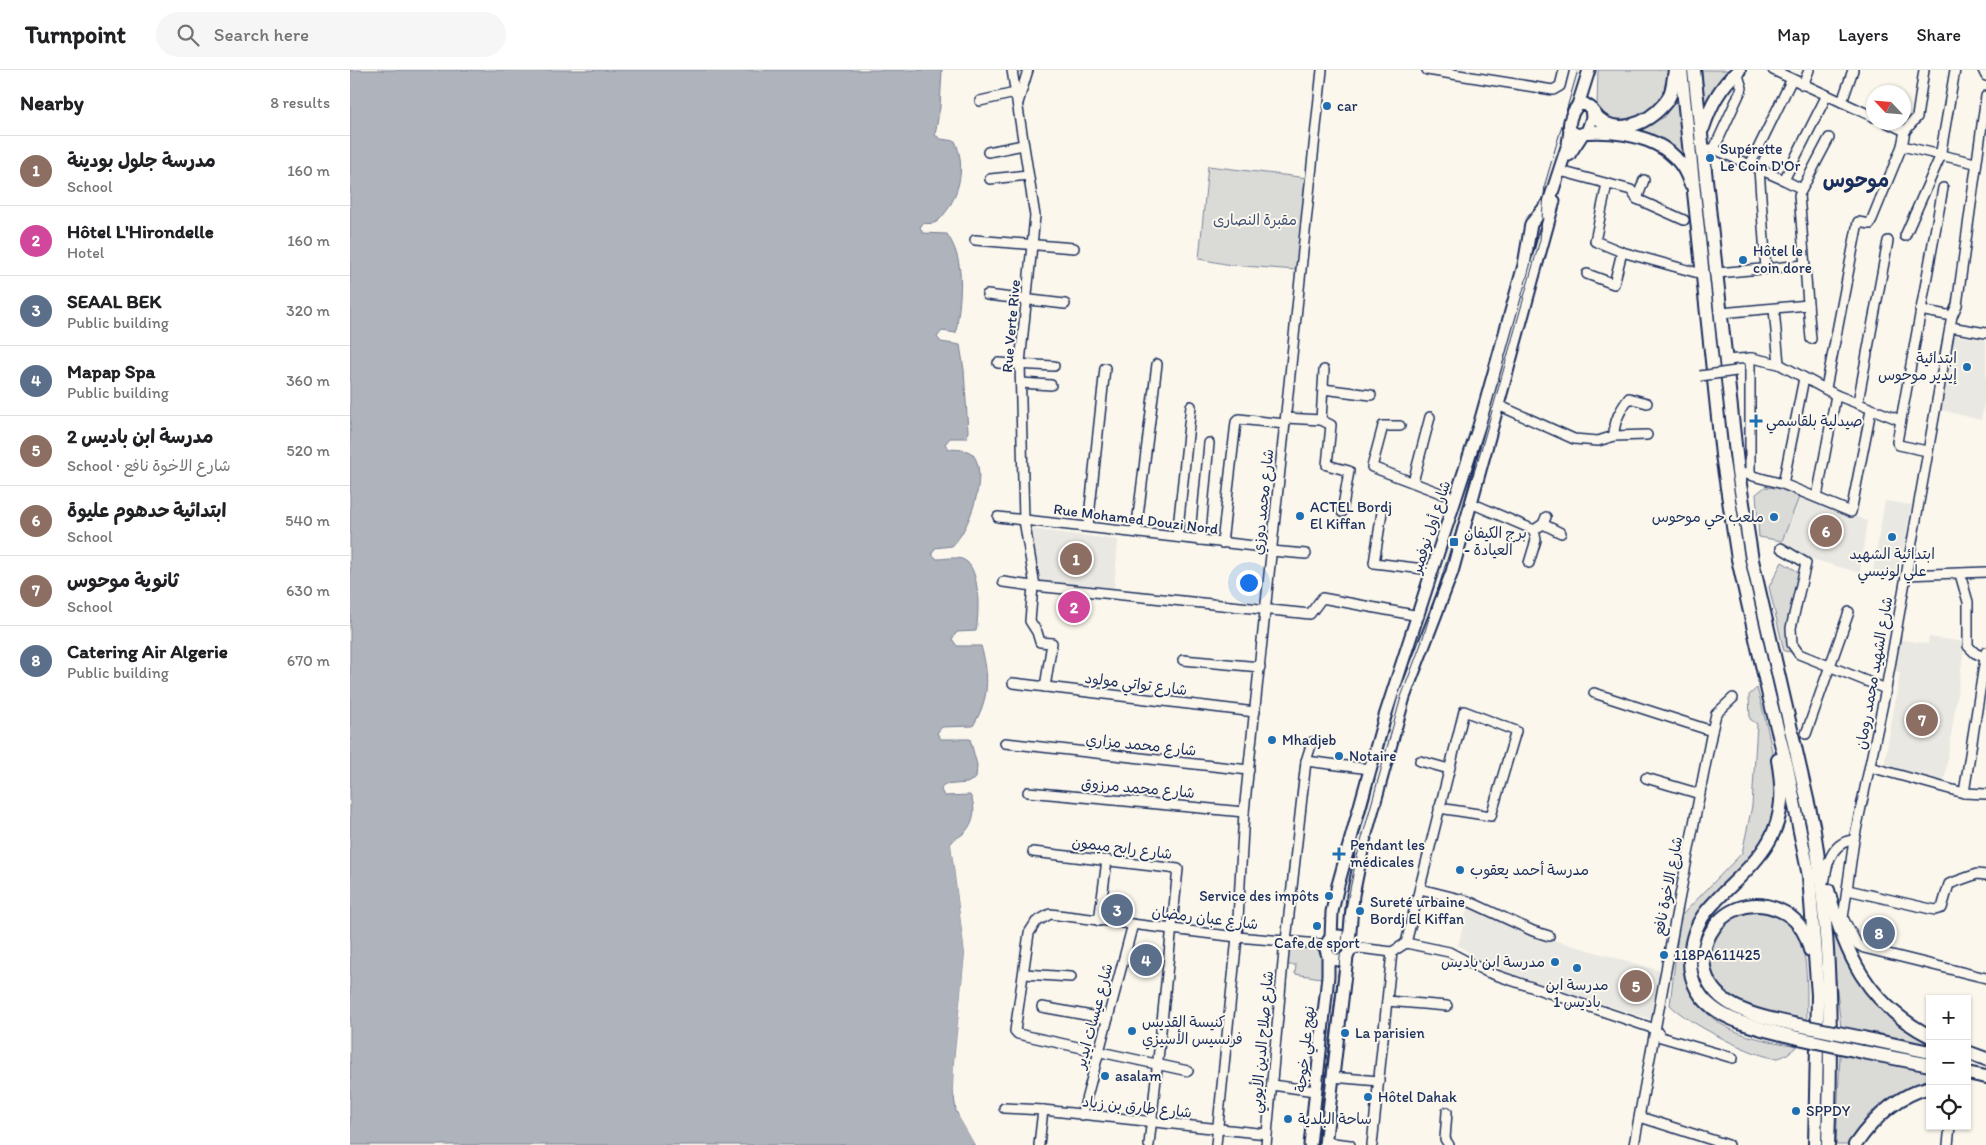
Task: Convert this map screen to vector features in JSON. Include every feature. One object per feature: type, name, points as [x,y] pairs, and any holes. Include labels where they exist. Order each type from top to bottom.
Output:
[{"type":"highway","points":[[1592,110],[1606,125],[1616,127],[1627,127],[1642,120],[1655,113],[1666,102],[1672,88],[1675,70]]},
{"type":"highway","points":[[1681,70],[1722,456],[1736,549],[1768,696],[1781,778],[1782,804],[1777,824],[1759,857],[1722,894],[1696,928],[1690,944],[1690,965],[1695,983],[1703,1000],[1721,1014],[1736,1022],[1794,1031],[1863,1038],[1926,1051]]},
{"type":"highway","points":[[1694,70],[1702,132],[1708,149],[1725,360],[1744,474],[1752,560],[1813,825],[1820,866],[1829,960],[1831,1071],[1828,1145]]},
{"type":"highway","points":[[1702,132],[1710,108],[1719,92],[1738,71]]},
{"type":"highway","points":[[1584,133],[1602,130],[1631,134],[1658,145],[1676,159],[1689,180],[1698,220]]},
{"type":"highway","points":[[1768,696],[1788,767],[1809,876],[1818,995],[1815,1145]]},
{"type":"highway","points":[[1820,866],[1841,936],[1859,974],[1889,1008],[1926,1033]]},
{"type":"highway","points":[[1818,995],[1810,947],[1805,934],[1796,920],[1772,907],[1754,904],[1741,906],[1719,922],[1710,934],[1704,948],[1703,961],[1707,979],[1716,992],[1727,1002],[1794,1031],[1863,1052],[1926,1064]]},
{"type":"highway","points":[[1971,1053],[1986,1059]]},
{"type":"highway","points":[[1971,1061],[1986,1064]]},
{"type":"highway","points":[[1971,1074],[1986,1077]]},
{"type":"highway","points":[[1971,1080],[1986,1081]]},
{"type":"highway","points":[[1855,1145],[1866,1129],[1887,1109],[1908,1095],[1926,1088]]},
{"type":"main road","points":[[1588,72],[1592,110]]},
{"type":"main road","name":"شارع أول نوفمبر","points":[[1328,947],[1332,912],[1338,885],[1370,768],[1456,499],[1524,265],[1531,224],[1549,202],[1568,144],[1569,125],[1578,105],[1588,72]]},
{"type":"main road","points":[[1578,105],[1585,104],[1592,110]]},
{"type":"main road","name":"شارع أول نوفمبر","points":[[1349,950],[1353,895],[1370,817],[1404,697],[1452,572],[1547,224],[1574,146],[1584,133],[1592,110]]},
{"type":"main road","points":[[1570,131],[1578,135],[1584,133]]},
{"type":"main road","points":[[1340,936],[1349,950],[1335,960],[1328,947],[1340,936]]},
{"type":"main road","name":"نهج علي خوجة","points":[[1310,1145],[1328,947]]},
{"type":"main road","name":"نهج علي خوجة","points":[[1325,1144],[1349,950]]},
{"type":"street","name":"Rue Verte Rive","points":[[1012,70],[1035,216],[1028,300],[1020,363],[1024,520],[1034,586],[1030,621],[1037,632],[1040,642],[1052,643],[1045,687]]},
{"type":"street","points":[[1017,106],[1028,70]]},
{"type":"street","name":"شارع محمد دوزي","points":[[1216,1145],[1237,937],[1244,812],[1322,70]]},
{"type":"street","points":[[1427,70],[1553,90],[1560,86],[1564,70]]},
{"type":"street","points":[[1773,70],[1866,113]]},
{"type":"street","points":[[1803,85],[1808,70]]},
{"type":"street","points":[[1842,102],[1853,70]]},
{"type":"street","points":[[1826,388],[1858,222],[1870,224],[1902,146],[1905,131],[1917,117],[1924,70]]},
{"type":"street","points":[[1905,236],[1940,157],[1956,70]]},
{"type":"street","points":[[1983,70],[1986,76]]},
{"type":"street","points":[[1738,71],[1742,88],[1708,149],[1802,189]]},
{"type":"street","points":[[1766,269],[1754,167],[1792,79]]},
{"type":"street","points":[[980,101],[1015,94]]},
{"type":"street","points":[[1784,180],[1827,95]]},
{"type":"street","name":"شارع الشهيد محمد رومان","points":[[1986,96],[1983,133],[1975,163],[1957,304],[1952,316],[1927,451],[1886,689],[1854,840],[1843,918],[1857,944],[1864,948],[1986,978]]},
{"type":"street","points":[[1811,339],[1799,194],[1829,138]]},
{"type":"street","points":[[988,152],[1023,145]]},
{"type":"street","points":[[1902,146],[1940,157],[1975,163]]},
{"type":"street","points":[[1564,172],[1632,190],[1637,199],[1684,220]]},
{"type":"street","points":[[990,179],[1028,175]]},
{"type":"street","points":[[1637,199],[1644,180]]},
{"type":"street","points":[[1607,184],[1595,241],[1622,252],[1702,274]]},
{"type":"street","points":[[1927,451],[1898,444],[1900,420],[1944,188]]},
{"type":"street","points":[[975,240],[1074,248]]},
{"type":"street","points":[[1858,402],[1888,241]]},
{"type":"street","points":[[1587,274],[1614,284],[1622,252]]},
{"type":"street","points":[[1717,272],[1804,265]]},
{"type":"street","points":[[987,295],[1065,304]]},
{"type":"street","points":[[1720,313],[1808,305]]},
{"type":"street","points":[[1774,309],[1779,364]]},
{"type":"street","points":[[1920,310],[1952,316]]},
{"type":"street","points":[[1950,327],[1986,333]]},
{"type":"street","points":[[1725,360],[1750,358],[1779,364],[1836,395],[1900,420]]},
{"type":"street","points":[[1750,358],[1744,474],[1782,484],[1852,512],[1871,410]]},
{"type":"street","points":[[998,363],[1054,366]]},
{"type":"street","points":[[1136,532],[1157,364]]},
{"type":"street","points":[[1088,526],[1105,368]]},
{"type":"street","points":[[1321,420],[1324,370]]},
{"type":"street","points":[[1700,376],[1736,371]]},
{"type":"street","points":[[1782,484],[1804,378]]},
{"type":"street","points":[[1021,383],[1051,385]]},
{"type":"street","points":[[1322,389],[1371,395]]},
{"type":"street","points":[[1817,497],[1836,395]]},
{"type":"street","points":[[1614,436],[1614,425],[1620,409],[1629,398],[1647,403]]},
{"type":"street","points":[[1177,537],[1191,406]]},
{"type":"street","points":[[1498,406],[1574,439],[1598,441],[1614,436],[1647,436]]},
{"type":"street","points":[[1412,482],[1430,417]]},
{"type":"street","points":[[1222,542],[1236,422],[1239,420],[1321,420],[1331,425],[1327,465],[1348,471],[1342,512]]},
{"type":"street","points":[[1400,426],[1383,426],[1372,467],[1456,499]]},
{"type":"street","points":[[1200,540],[1209,443]]},
{"type":"street","points":[[1471,502],[1534,530]]},
{"type":"street","points":[[1382,512],[1374,563],[1432,570]]},
{"type":"street","name":"Rue Mohamed Douzi Nord","points":[[998,517],[1222,542],[1306,554]]},
{"type":"street","points":[[1534,530],[1544,521],[1561,533]]},
{"type":"street","points":[[1528,563],[1536,540],[1534,530]]},
{"type":"street","points":[[1781,548],[1806,563],[1791,628],[1792,644],[1799,654],[1886,689]]},
{"type":"street","points":[[1906,575],[1986,572]]},
{"type":"street","points":[[1960,574],[1968,602],[1968,646],[1974,653],[1985,656],[1964,793]]},
{"type":"street","points":[[1003,582],[1265,611],[1310,614],[1322,598],[1419,616]]},
{"type":"street","points":[[1806,734],[1850,612]]},
{"type":"street","points":[[1183,660],[1260,667]]},
{"type":"street","name":"شارع تواتي مولود","points":[[1013,683],[1255,712]]},
{"type":"street","points":[[1594,693],[1712,731]]},
{"type":"street","name":"شارع الاخوة نافع","points":[[1634,1145],[1712,731],[1716,714],[1734,698]]},
{"type":"street","points":[[1349,950],[1359,948],[1392,952],[1406,943],[1439,808],[1464,712],[1516,731],[1491,816],[1439,808]]},
{"type":"street","name":"شارع صلاح الدين الأيوبي","points":[[1266,1145],[1306,761],[1312,743]]},
{"type":"street","name":"شارع محمد مزاري","points":[[1005,744],[1249,770]]},
{"type":"street","points":[[1306,761],[1370,768]]},
{"type":"street","points":[[1420,761],[1449,769]]},
{"type":"street","points":[[1870,767],[1964,793],[1986,794]]},
{"type":"street","points":[[1646,778],[1700,794]]},
{"type":"street","name":"شارع محمد مرزوق","points":[[1028,792],[1244,812]]},
{"type":"street","points":[[1825,879],[1827,865],[1832,854],[1842,844],[1854,840]]},
{"type":"street","name":"شارع رابح ميمون","points":[[1033,852],[1178,869],[1172,929]]},
{"type":"street","points":[[1099,921],[1107,860]]},
{"type":"street","points":[[1848,890],[1935,910],[1942,908],[1949,884],[1977,874],[1986,875]]},
{"type":"street","points":[[1420,890],[1468,901],[1533,931],[1549,936]]},
{"type":"street","name":"شارع عبان رمضان","points":[[1024,974],[1029,933],[1036,922],[1050,914],[1237,937],[1319,944],[1328,947]]},
{"type":"street","name":"شارع عيسات ايدير","points":[[1082,1115],[1133,924]]},
{"type":"street","points":[[1149,1145],[1172,929]]},
{"type":"street","points":[[1406,943],[1449,952],[1487,972],[1655,1029],[1661,1037],[1733,1058]]},
{"type":"street","points":[[1372,1145],[1392,952]]},
{"type":"street","points":[[1071,977],[1024,974],[1014,1031],[1018,1034],[1188,1071]]},
{"type":"street","points":[[1387,1001],[1447,1006]]},
{"type":"street","points":[[1042,1007],[1108,1018]]},
{"type":"street","points":[[1332,1077],[1379,1081]]},
{"type":"street","points":[[1272,1085],[1315,1092]]},
{"type":"street","name":"شارع طارق بن زياد","points":[[1004,1108],[1043,1110],[1267,1134]]},
{"type":"street","points":[[1039,1145],[1043,1110]]},
{"type":"street","points":[[1447,1112],[1444,1139],[1449,1145]]},
{"type":"street","points":[[1640,1117],[1728,1145]]},
{"type":"street","points":[[1948,1145],[1950,1130]]},
{"type":"street","points":[[1325,1144],[1350,1145]]},
{"type":"shaded area","points":[[350,70],[942,70],[940,107],[935,135],[941,139],[955,141],[961,167],[959,184],[948,209],[940,219],[933,223],[922,224],[920,228],[923,233],[947,234],[953,245],[960,269],[960,295],[956,333],[942,331],[937,337],[941,342],[960,345],[964,370],[968,431],[967,438],[950,438],[945,444],[949,449],[972,453],[978,465],[979,476],[975,503],[965,528],[952,546],[935,548],[932,554],[937,559],[961,559],[970,565],[978,593],[976,631],[957,632],[952,639],[957,646],[981,646],[987,678],[985,697],[973,726],[942,727],[937,733],[941,739],[970,739],[977,765],[976,778],[967,783],[943,785],[941,790],[944,796],[970,795],[974,810],[970,826],[951,844],[965,954],[953,1089],[956,1111],[975,1145],[350,1145]]},
{"type":"shaded area","name":"ابتدائية إيدير موحوس","points":[[1953,335],[1986,340],[1986,393],[1981,420],[1941,410]]},
{"type":"shaded area","points":[[1801,493],[1867,521],[1860,573],[1812,559],[1781,544]]},
{"type":"shaded area","name":"ابتدائية الشهيد علي لونيسي","points":[[1885,501],[1912,505],[1898,576],[1873,570]]},
{"type":"shaded area","points":[[1030,529],[1118,540],[1114,588],[1039,581]]},
{"type":"shaded area","points":[[1929,637],[1965,642],[1944,783],[1884,766],[1900,674],[1894,668],[1898,639],[1928,644]]},
{"type":"shaded area","name":"مدرسة ابن باديس","points":[[1468,906],[1533,934],[1661,971],[1657,1021],[1492,969],[1458,945]]},
{"type":"green space","points":[[1598,70],[1670,70],[1671,86],[1657,109],[1628,122],[1609,120],[1597,106]]},
{"type":"green space","points":[[1702,70],[1732,70],[1705,107]]},
{"type":"green space","points":[[1679,96],[1687,169],[1636,132],[1636,128],[1663,118]]},
{"type":"green space","name":"مقبرة النصارى","points":[[1208,166],[1308,178],[1296,270],[1231,265],[1199,259]]},
{"type":"green space","name":"ملعب حي موحوس","points":[[1765,487],[1778,488],[1799,497],[1782,541],[1759,537],[1756,494]]},
{"type":"green space","points":[[1782,562],[1802,574],[1789,640],[1791,652],[1784,651],[1769,587]]},
{"type":"green space","points":[[1757,688],[1766,721],[1775,773],[1774,808],[1770,824],[1765,836],[1746,864],[1689,932],[1696,998],[1704,1010],[1715,1020],[1741,1033],[1755,1038],[1798,1046],[1786,1055],[1778,1058],[1768,1057],[1721,1038],[1690,1020],[1670,1005],[1680,917],[1742,853],[1752,806],[1757,724],[1750,719],[1749,695]]},
{"type":"green space","points":[[1755,910],[1782,917],[1794,927],[1800,938],[1806,966],[1807,1022],[1756,1011],[1731,1000],[1711,977],[1709,955],[1716,933],[1732,916]]},
{"type":"green space","points":[[1831,936],[1835,936],[1848,963],[1873,1001],[1926,1043],[1926,1045],[1841,1028]]},
{"type":"green space","points":[[1289,945],[1318,948],[1319,953],[1324,955],[1321,978],[1295,974],[1296,965],[1287,965]]},
{"type":"green space","points":[[1840,1054],[1926,1071],[1926,1081],[1902,1090],[1869,1114],[1849,1145],[1836,1145]]},
{"type":"pier","points":[[957,838],[960,840],[954,844],[968,954],[956,1062],[956,1089],[959,1110],[977,1145],[975,1145],[959,1117],[953,1089],[965,954],[951,844]]},
{"type":"tram line","points":[[1317,1145],[1346,909],[1356,860],[1401,697],[1421,644],[1481,450],[1540,240],[1545,184],[1578,70]]},
{"type":"place","name":"car","points":[[1327,106]]},
{"type":"place","name":"Supérette Le Coin D'Or","points":[[1710,158]]},
{"type":"place","name":"Hôtel le coin dore","points":[[1743,260]]},
{"type":"place","name":"ابتدائية إيدير موحوس","points":[[1967,367]]},
{"type":"place","name":"صيدلية بلقاسمي","points":[[1756,421]]},
{"type":"place","name":"ACTEL Bordj El Kiffan","points":[[1300,516]]},
{"type":"place","name":"ملعب حي موحوس","points":[[1774,517]]},
{"type":"place","name":"ابتدائية حدهوم عليوة","points":[[1826,531]]},
{"type":"place","name":"ابتدائية الشهيد علي لونيسي","points":[[1892,537]]},
{"type":"place","name":"برج الكيفان - العيادة","points":[[1454,542]]},
{"type":"place","name":"مدرسة جلول بودينة","points":[[1076,559]]},
{"type":"place","name":"Hôtel L'Hirondelle","points":[[1074,607]]},
{"type":"place","name":"ثانوية موحوس","points":[[1922,720]]},
{"type":"place","name":"Mhadjeb","points":[[1272,740]]},
{"type":"place","name":"Notaire","points":[[1339,756]]},
{"type":"place","name":"Pendant les médicales","points":[[1339,854]]},
{"type":"place","name":"مدرسة أحمد يعقوب","points":[[1460,870]]},
{"type":"place","name":"Service des impôts","points":[[1329,896]]},
{"type":"place","name":"SEAAL BEK","points":[[1117,910]]},
{"type":"place","name":"Sureté urbaine Bordj El Kiffan","points":[[1360,911]]},
{"type":"place","name":"Cafe de sport","points":[[1317,926]]},
{"type":"place","name":"Catering Air Algerie","points":[[1879,933]]},
{"type":"place","name":"118PA611425","points":[[1664,955]]},
{"type":"place","name":"Mapap Spa","points":[[1146,960]]},
{"type":"place","name":"مدرسة ابن باديس","points":[[1555,962]]},
{"type":"place","name":"مدرسة ابن باديس 1","points":[[1577,968]]},
{"type":"place","name":"مدرسة ابن باديس 2","points":[[1636,986]]},
{"type":"place","name":"كنيسة القديس فرنسيس الأسيزي","points":[[1132,1031]]},
{"type":"place","name":"La parisien","points":[[1345,1033]]},
{"type":"place","name":"asalam","points":[[1105,1076]]},
{"type":"place","name":"Hôtel Dahak","points":[[1368,1097]]},
{"type":"place","name":"SPPDY","points":[[1796,1111]]},
{"type":"place","name":"ساحة البلدية","points":[[1288,1119]]},
{"type":"district","name":"موحوس","points":[[1856,180]]}]
